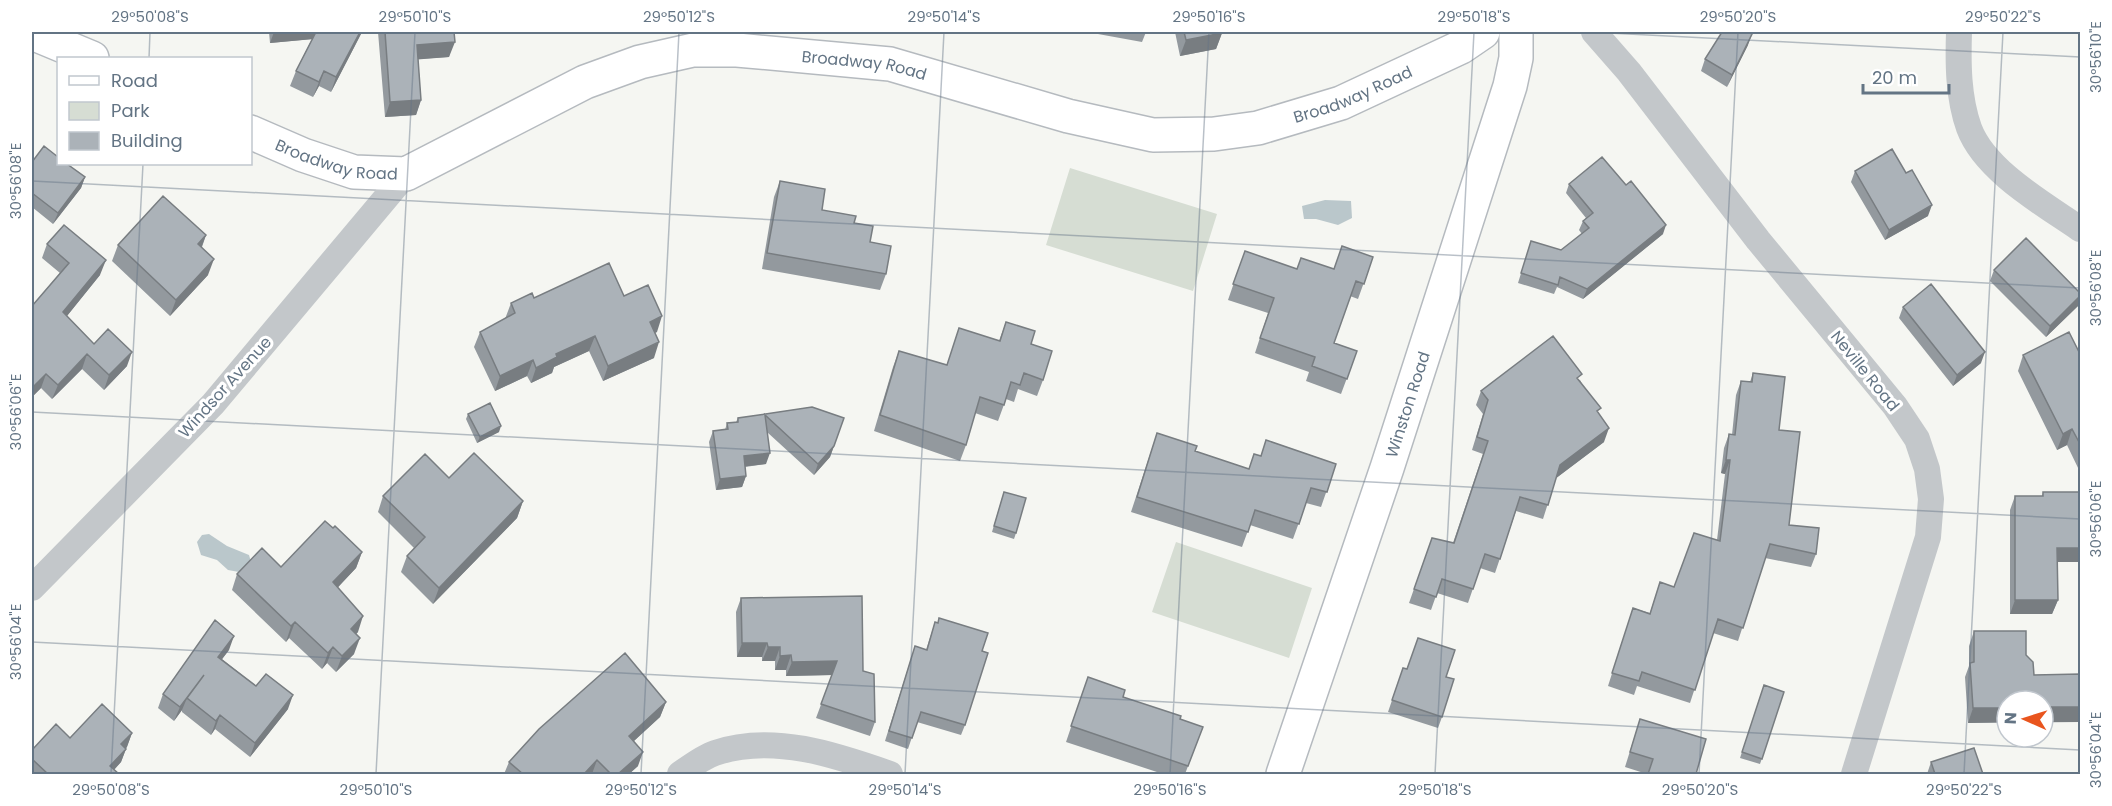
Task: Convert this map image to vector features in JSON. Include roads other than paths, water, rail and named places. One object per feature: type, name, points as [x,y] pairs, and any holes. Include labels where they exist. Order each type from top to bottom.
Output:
[{"type":"street","name":"Broadway Road","points":[[252,133],[303,155],[354,172],[406,174],[585,82],[640,62],[693,50],[796,54],[890,64],[1068,116],[1121,128],[1153,135],[1204,134],[1258,128],[1341,103],[1461,47],[1483,32]]},
{"type":"street","name":"Winston Road","points":[[1283,774],[1387,468],[1510,86],[1516,58],[1516,32]]},
{"type":"street","name":"Neville Road","points":[[1594,32],[1629,72],[1758,240],[1895,406],[1917,439],[1927,469],[1931,499],[1928,537],[1854,774]]},
{"type":"street","points":[[1959,32],[1960,84],[1970,129],[1988,157],[2023,190],[2080,230]]},
{"type":"street","points":[[32,33],[90,57]]},
{"type":"street","name":"Windsor Avenue","points":[[32,588],[213,404],[406,174]]},
{"type":"street","points":[[680,774],[714,753],[757,746],[793,747],[849,760],[890,774]]}]
